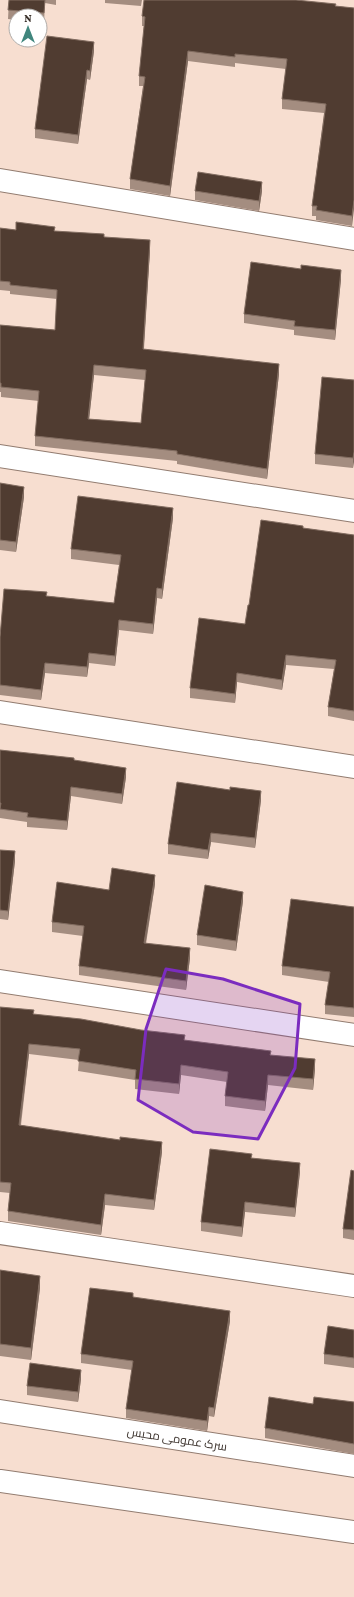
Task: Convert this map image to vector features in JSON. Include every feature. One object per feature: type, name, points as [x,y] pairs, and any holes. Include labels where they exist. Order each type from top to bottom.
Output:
[{"type":"street","points":[[0,180],[354,239]]},
{"type":"street","points":[[0,456],[354,511]]},
{"type":"street","points":[[0,712],[354,767]]},
{"type":"street","points":[[0,981],[354,1035]]},
{"type":"street","points":[[0,1233],[354,1286]]},
{"type":"street","name":"سرک عمومی محبس","points":[[0,1411],[354,1466]]},
{"type":"street","points":[[0,1481],[354,1532]]},
{"type":"highlighted area","points":[[166,969],[223,979],[300,1004],[295,1068],[258,1139],[193,1132],[138,1100],[146,1029]]},
{"type":"building","points":[[9,0],[45,0],[44,8],[8,8]]},
{"type":"building","points":[[144,0],[296,0],[336,4],[335,6],[354,8],[354,200],[352,216],[316,210],[317,206],[312,206],[326,104],[282,99],[287,59],[235,54],[235,57],[188,51],[170,186],[130,179],[145,77],[139,76],[145,17],[142,16]]},
{"type":"building","points":[[48,36],[94,42],[90,71],[87,70],[78,135],[35,129],[45,48],[48,48]]},
{"type":"building","points":[[198,172],[262,182],[259,201],[195,191]]},
{"type":"building","points":[[16,222],[55,227],[54,231],[104,234],[104,237],[150,240],[143,349],[279,364],[267,469],[177,454],[177,451],[35,436],[39,391],[1,387],[0,325],[55,330],[57,290],[10,285],[10,282],[0,281],[0,228],[16,230]],"holes":[[[94,365],[146,370],[141,423],[88,419]]]},
{"type":"building","points":[[251,262],[301,269],[301,265],[341,270],[335,330],[294,326],[295,321],[244,314]]},
{"type":"building","points":[[322,377],[354,380],[353,458],[315,454]]},
{"type":"building","points":[[0,483],[24,487],[16,542],[0,540]]},
{"type":"building","points":[[78,496],[173,508],[162,589],[157,588],[153,624],[119,620],[115,656],[89,653],[87,667],[45,663],[41,690],[0,685],[0,637],[4,589],[47,592],[46,596],[114,603],[121,555],[71,549]]},
{"type":"building","points":[[261,520],[303,526],[303,528],[354,535],[354,711],[328,707],[336,660],[286,655],[282,680],[237,673],[235,694],[190,688],[199,618],[245,624]]},
{"type":"building","points":[[0,750],[74,758],[74,760],[126,768],[122,794],[71,787],[67,821],[27,817],[28,813],[0,809]]},
{"type":"building","points":[[177,782],[230,790],[230,787],[261,791],[255,838],[211,833],[208,850],[168,844]]},
{"type":"building","points":[[0,850],[15,851],[8,911],[0,910]]},
{"type":"building","points":[[112,868],[155,875],[144,943],[190,948],[186,981],[79,966],[84,926],[52,922],[57,882],[109,890]]},
{"type":"building","points":[[205,885],[243,892],[236,941],[197,935]]},
{"type":"building","points":[[291,899],[354,907],[354,1008],[325,1005],[330,972],[282,966]]},
{"type":"building","points":[[0,1007],[34,1010],[33,1014],[81,1019],[141,1030],[185,1035],[184,1040],[271,1051],[270,1055],[315,1059],[313,1079],[268,1075],[265,1101],[225,1096],[228,1072],[181,1065],[179,1084],[135,1079],[136,1070],[78,1061],[80,1049],[29,1044],[19,1125],[120,1140],[120,1137],[162,1142],[154,1200],[105,1194],[101,1225],[8,1211],[11,1183],[0,1182]]},
{"type":"building","points":[[210,1149],[252,1154],[251,1158],[300,1163],[295,1208],[245,1202],[242,1227],[201,1222]]},
{"type":"building","points":[[351,1170],[354,1171],[354,1230],[343,1229]]},
{"type":"building","points":[[0,1270],[40,1276],[31,1348],[0,1344]]},
{"type":"building","points":[[90,1288],[133,1293],[133,1297],[230,1311],[214,1408],[209,1407],[207,1421],[126,1409],[133,1361],[81,1354]]},
{"type":"building","points":[[328,1326],[354,1330],[354,1358],[324,1354]]},
{"type":"building","points":[[30,1363],[81,1370],[78,1392],[27,1386]]},
{"type":"building","points":[[269,1397],[313,1404],[314,1397],[354,1402],[354,1444],[265,1428]]}]
